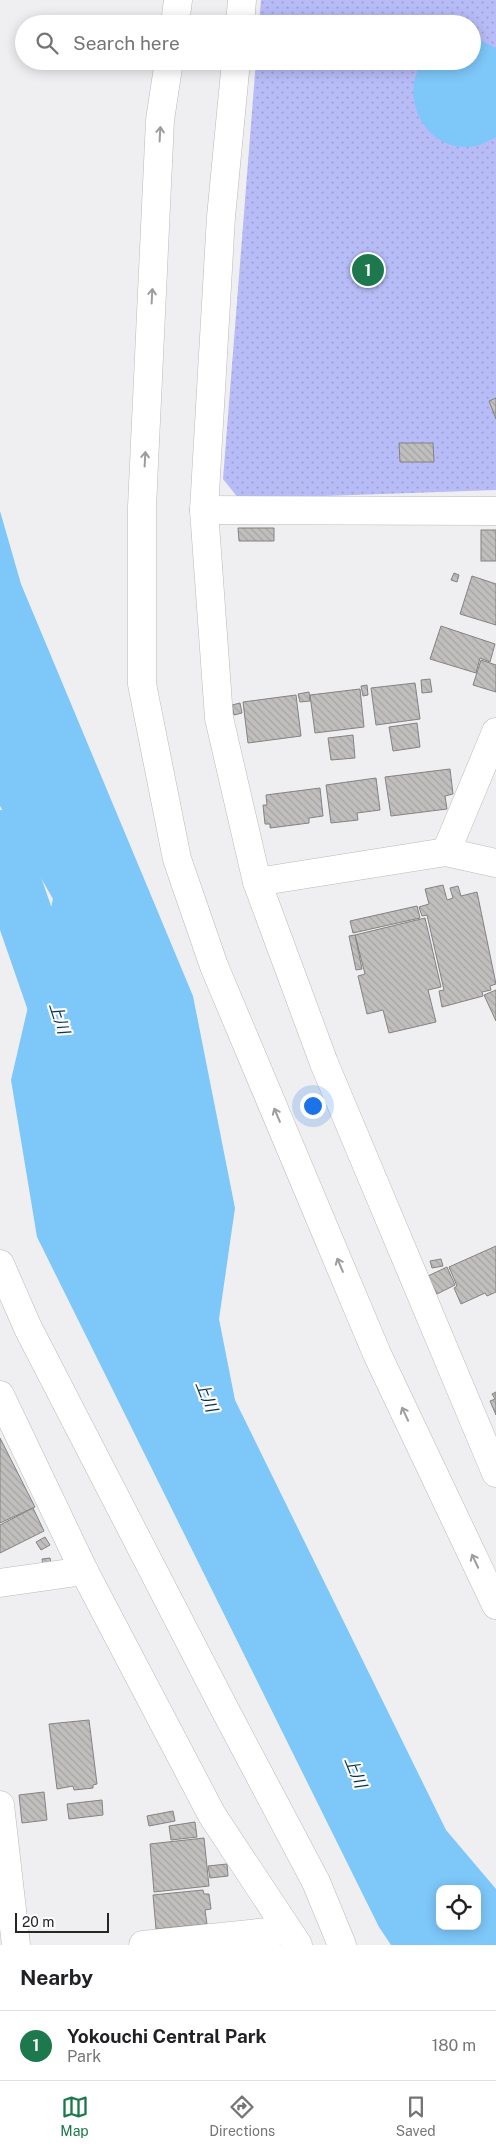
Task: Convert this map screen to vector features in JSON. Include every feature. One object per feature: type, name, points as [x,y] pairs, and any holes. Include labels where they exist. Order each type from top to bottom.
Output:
[{"type":"street","points":[[176,15],[178,0]]},
{"type":"street","points":[[241,15],[242,0]]},
{"type":"street","points":[[168,70],[160,120],[142,507],[142,684],[177,859],[214,966],[377,1354],[496,1604]]},
{"type":"street","points":[[235,70],[221,217],[204,510],[219,718],[257,882],[324,1063],[496,1473]]},
{"type":"street","points":[[204,510],[496,511]]},
{"type":"street","points":[[446,852],[496,732]]},
{"type":"street","points":[[257,882],[446,852],[496,863]]},
{"type":"street","points":[[0,1264],[37,1346],[316,1882],[342,1945]]},
{"type":"street","points":[[0,1395],[84,1571],[212,1814],[292,1937],[143,1945]]},
{"type":"street","points":[[0,1583],[84,1571]]},
{"type":"street","points":[[0,1805],[16,1945]]},
{"type":"shaded area","points":[[261,0],[496,0],[496,490],[239,499],[223,479],[255,70],[481,70],[481,15],[260,15]]},
{"type":"water","points":[[481,41],[496,48],[496,137],[470,147],[451,145],[438,138],[427,129],[419,117],[414,89],[418,70],[481,70]]},
{"type":"water","points":[[0,511],[21,584],[193,996],[235,1208],[219,1319],[235,1400],[446,1830],[496,1889],[496,1945],[391,1945],[379,1927],[37,1237],[11,1080],[53,899],[0,806]]},
{"type":"building","points":[[496,398],[496,419],[489,401]]},
{"type":"building","points":[[399,443],[433,443],[434,462],[400,462]]},
{"type":"building","points":[[238,528],[274,528],[274,541],[239,541]]},
{"type":"building","points":[[481,530],[496,530],[496,561],[481,561]]},
{"type":"building","points":[[454,573],[459,575],[457,582],[451,580]]},
{"type":"building","points":[[472,576],[496,584],[496,625],[460,614]]},
{"type":"building","points":[[441,626],[495,644],[490,662],[480,658],[476,673],[430,659]]},
{"type":"building","points":[[481,660],[496,665],[496,692],[473,685]]},
{"type":"building","points":[[430,679],[432,692],[422,693],[421,680]]},
{"type":"building","points":[[415,683],[420,719],[376,725],[371,688]]},
{"type":"building","points":[[367,685],[368,695],[363,696],[361,686]]},
{"type":"building","points":[[360,689],[364,727],[315,733],[310,695]]},
{"type":"building","points":[[309,692],[310,701],[300,702],[298,694]]},
{"type":"building","points":[[296,695],[301,736],[248,743],[243,702]]},
{"type":"building","points":[[240,703],[242,713],[234,715],[232,705]]},
{"type":"building","points":[[417,723],[420,747],[393,751],[389,727]]},
{"type":"building","points":[[353,735],[355,758],[331,760],[328,738]]},
{"type":"building","points":[[450,769],[453,794],[445,796],[447,809],[391,816],[385,777]]},
{"type":"building","points":[[376,778],[380,810],[357,813],[358,820],[331,823],[326,785]]},
{"type":"building","points":[[320,788],[323,816],[309,818],[309,823],[270,828],[270,824],[265,824],[263,805],[267,805],[266,795]]},
{"type":"building","points":[[443,885],[447,900],[453,898],[450,888],[458,886],[461,896],[477,892],[496,984],[490,986],[491,990],[482,992],[483,996],[442,1007],[439,991],[444,990],[427,915],[422,916],[419,907],[429,904],[425,889]]},
{"type":"building","points":[[417,906],[420,918],[353,933],[350,921]]},
{"type":"building","points":[[425,918],[441,987],[428,990],[436,1022],[389,1033],[383,1010],[367,1014],[358,976],[365,974],[355,935]]},
{"type":"building","points":[[355,935],[362,969],[356,970],[349,936]]},
{"type":"building","points":[[496,990],[496,1021],[484,995]]},
{"type":"building","points":[[496,1246],[496,1292],[487,1296],[485,1293],[461,1304],[454,1288],[457,1286],[449,1267]]},
{"type":"building","points":[[441,1259],[443,1266],[432,1268],[430,1261]]},
{"type":"building","points":[[447,1267],[455,1285],[437,1294],[428,1276]]},
{"type":"building","points":[[496,1392],[496,1415],[490,1401],[495,1399],[492,1394]]},
{"type":"building","points":[[0,1438],[35,1507],[0,1523]]},
{"type":"building","points":[[33,1508],[44,1531],[0,1553],[0,1525]]},
{"type":"building","points":[[45,1537],[50,1545],[41,1550],[36,1542]]},
{"type":"building","points":[[50,1558],[51,1564],[43,1565],[42,1559]]},
{"type":"building","points":[[89,1720],[97,1784],[93,1785],[93,1788],[74,1790],[73,1786],[57,1789],[49,1724]]},
{"type":"building","points":[[44,1792],[47,1820],[22,1823],[19,1795]]},
{"type":"building","points":[[102,1800],[103,1815],[69,1819],[67,1804]]},
{"type":"building","points":[[173,1811],[175,1821],[149,1826],[147,1816]]},
{"type":"building","points":[[195,1822],[197,1837],[171,1840],[169,1826]]},
{"type":"building","points":[[204,1838],[209,1886],[154,1892],[150,1844]]},
{"type":"building","points":[[227,1864],[228,1876],[210,1878],[208,1866]]},
{"type":"building","points":[[203,1890],[204,1894],[209,1894],[211,1909],[205,1910],[207,1924],[156,1929],[153,1895]]},
{"type":"waterway","name":"上川","points":[[0,838],[3,853],[65,1032]]},
{"type":"place","name":"Yokouchi Central Park","points":[[368,270]]}]
